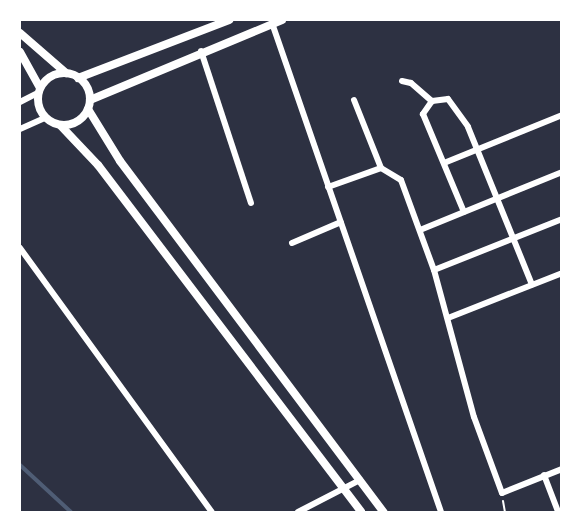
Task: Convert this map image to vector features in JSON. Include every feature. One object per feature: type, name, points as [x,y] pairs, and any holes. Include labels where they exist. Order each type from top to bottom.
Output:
[{"type":"main road","points":[[229,20],[78,78],[66,73],[49,78],[39,90],[40,111],[45,118],[62,126],[98,165],[361,513]]},
{"type":"main road","points":[[62,126],[75,123],[89,105],[201,50],[282,20]]},
{"type":"main road","points":[[78,78],[89,105],[120,161],[384,513]]},
{"type":"street","points":[[272,23],[441,513]]},
{"type":"street","points":[[20,33],[66,73]]},
{"type":"street","points":[[201,50],[251,203]]},
{"type":"street","points":[[20,52],[39,90],[20,102]]},
{"type":"street","points":[[402,81],[411,83],[432,101]]},
{"type":"street","points":[[464,212],[423,114],[432,101],[443,97],[451,102],[478,148],[532,285]]},
{"type":"street","points":[[354,100],[381,168],[401,180],[420,230],[448,318],[474,417],[502,493],[561,469]]},
{"type":"street","points":[[444,163],[561,115]]},
{"type":"street","points":[[20,129],[45,118]]},
{"type":"street","points":[[328,187],[381,168]]},
{"type":"street","points":[[420,230],[561,172]]},
{"type":"street","points":[[434,270],[561,219]]},
{"type":"street","points":[[292,243],[341,222]]},
{"type":"street","points":[[20,248],[212,513]]},
{"type":"street","points":[[448,318],[561,273]]},
{"type":"street","points":[[544,475],[558,513]]},
{"type":"street","points":[[298,513],[360,480]]},
{"type":"street","points":[[201,499],[207,513]]},
{"type":"waterway","points":[[20,465],[71,512]]}]
